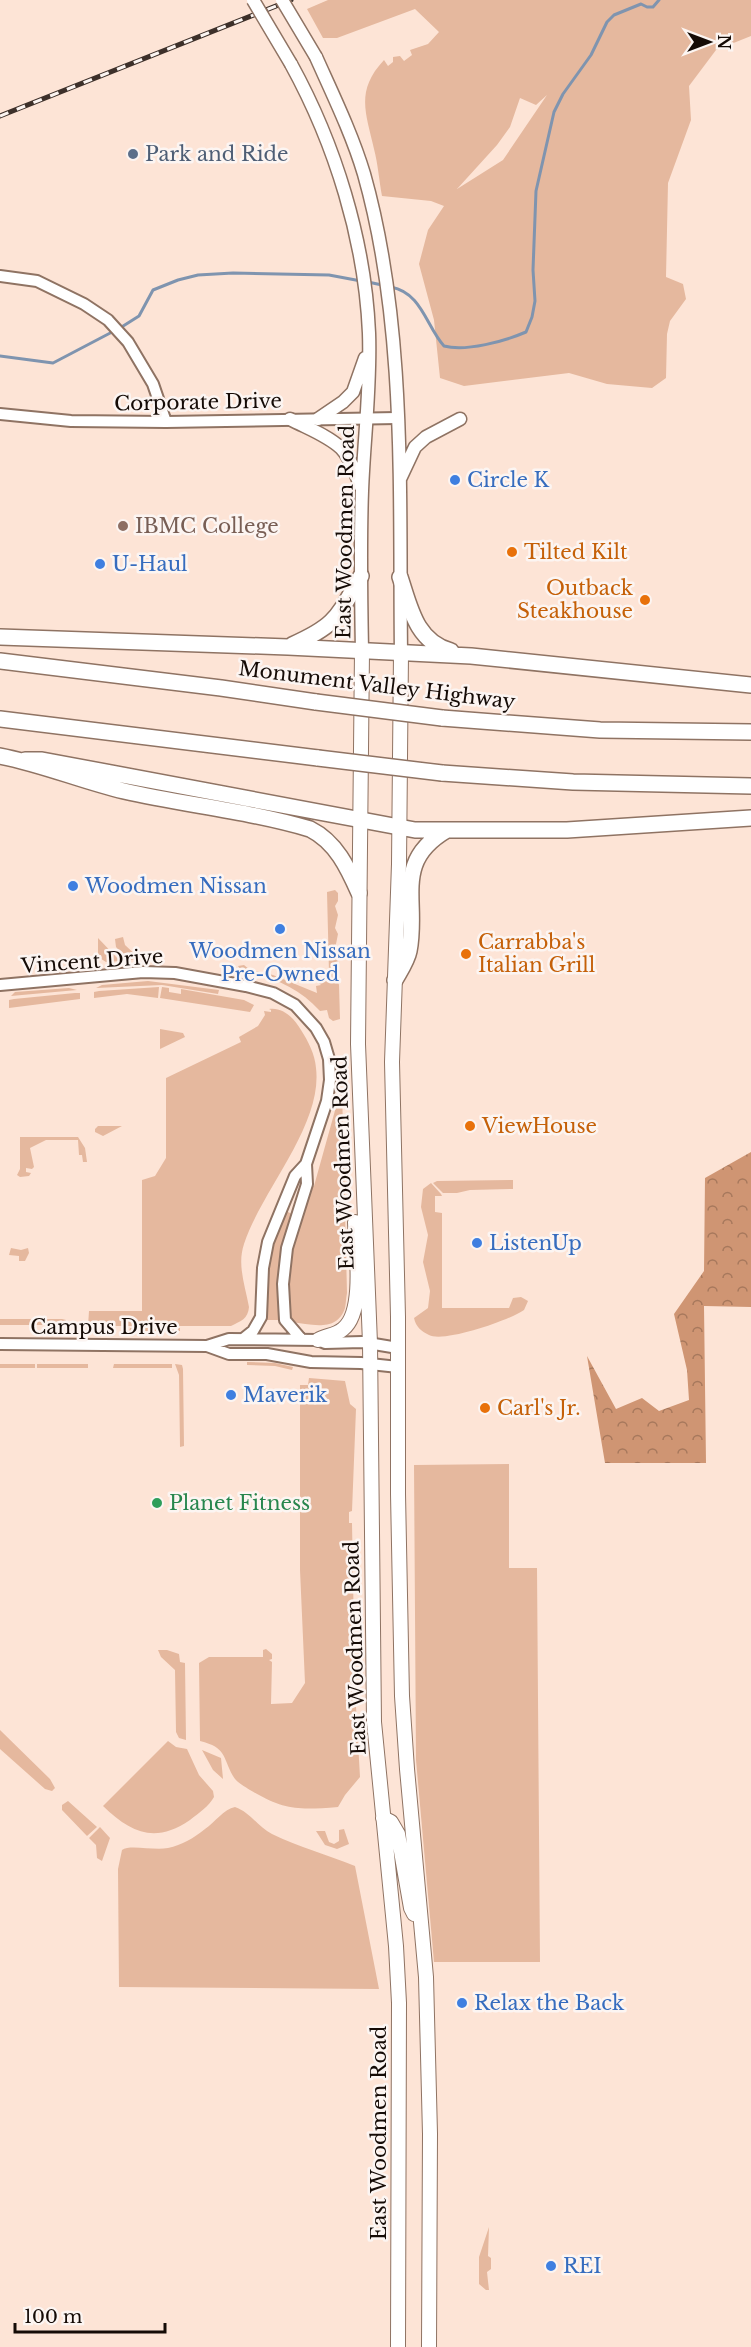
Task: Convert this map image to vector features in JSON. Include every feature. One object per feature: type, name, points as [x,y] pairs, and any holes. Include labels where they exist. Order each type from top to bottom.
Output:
[{"type":"highway","points":[[288,647],[314,636],[331,624],[361,576]]},
{"type":"highway","points":[[400,577],[422,635],[442,649],[471,656]]},
{"type":"highway","points":[[0,637],[471,656],[751,685]]},
{"type":"highway","name":"East Woodmen Road","points":[[362,651],[358,1023],[370,1343],[374,1712],[399,2003],[398,2347]]},
{"type":"highway","points":[[401,653],[399,827],[392,1062],[398,1348],[398,1494],[402,1696],[426,1977],[430,2134],[429,2347]]},
{"type":"highway","name":"Monument Valley Highway","points":[[0,661],[442,718],[600,730],[751,732]]},
{"type":"highway","points":[[0,719],[442,773],[573,782],[751,786]]},
{"type":"highway","points":[[0,756],[42,760],[415,830],[567,830],[751,818]]},
{"type":"highway","points":[[25,760],[70,776],[124,791],[309,829],[321,835],[334,848],[359,894]]},
{"type":"highway","points":[[395,980],[406,960],[410,946],[413,866],[423,848],[447,830]]},
{"type":"highway","points":[[318,1340],[342,1330],[349,1324],[355,1309],[357,1297],[355,1187],[362,1170]]},
{"type":"highway","points":[[383,1818],[391,1822],[398,1834],[411,1908],[421,1929]]},
{"type":"main road","name":"East Woodmen Road","points":[[253,0],[291,64],[323,132],[347,202],[359,258],[369,333],[362,491],[362,651]]},
{"type":"main road","points":[[282,0],[315,57],[345,121],[363,174],[381,248],[398,418],[401,653]]},
{"type":"main road","points":[[318,419],[343,402],[353,392],[368,352]]},
{"type":"main road","points":[[290,419],[327,438],[342,449],[350,460],[362,491]]},
{"type":"main road","points":[[398,483],[415,447],[426,437],[460,419]]},
{"type":"street","points":[[0,276],[37,281],[84,304],[108,321],[128,342],[153,384],[166,422]]},
{"type":"street","name":"Corporate Drive","points":[[0,414],[23,414],[71,421],[166,422],[398,418]]},
{"type":"street","name":"Vincent Drive","points":[[0,986],[132,973],[165,973],[266,990],[287,1000],[302,1011],[316,1028],[327,1050],[330,1067],[327,1101],[306,1164],[307,1184],[287,1248],[283,1284],[285,1320],[302,1340]]},
{"type":"street","name":"Vincent Drive","points":[[243,1340],[253,1331],[261,1317],[263,1268],[268,1242],[295,1176],[306,1164]]},
{"type":"street","name":"Campus Drive","points":[[207,1346],[223,1340],[318,1340],[370,1343],[398,1348]]},
{"type":"street","name":"Campus Drive","points":[[0,1344],[207,1346],[229,1354],[273,1354],[310,1362],[398,1367]]},
{"type":"shaded area","points":[[328,0],[751,0],[751,36],[716,50],[689,86],[691,120],[668,183],[666,277],[683,284],[686,299],[670,321],[667,334],[666,378],[652,388],[607,384],[569,373],[464,386],[440,378],[434,320],[419,264],[428,230],[444,206],[431,201],[382,196],[365,103],[369,82],[384,60],[388,66],[393,62],[393,57],[400,56],[404,61],[412,55],[410,50],[428,44],[439,32],[415,9],[337,38],[323,38],[307,9]],"holes":[[[547,95],[503,160],[457,189],[497,145],[510,127],[520,98],[536,105]]]},
{"type":"shaded area","points":[[335,890],[338,893],[335,906],[338,915],[335,928],[338,934],[335,949],[338,963],[335,970],[339,985],[340,1019],[333,1021],[329,1018],[327,1010],[320,1011],[294,989],[263,976],[241,971],[238,966],[244,965],[250,970],[273,975],[317,993],[316,986],[321,985],[316,980],[328,975],[329,972],[327,892]]},
{"type":"shaded area","points":[[123,937],[125,945],[140,959],[128,960],[116,947],[115,939]]},
{"type":"shaded area","points":[[98,938],[120,961],[106,962],[98,957]]},
{"type":"shaded area","points":[[148,981],[219,990],[218,994],[162,985],[96,988],[102,985]]},
{"type":"shaded area","points":[[159,987],[158,998],[127,994],[94,998],[94,992],[99,991]]},
{"type":"shaded area","points":[[162,987],[169,988],[169,992],[181,994],[181,989],[244,1000],[254,1005],[250,1012],[160,998]]},
{"type":"shaded area","points":[[69,988],[77,990],[11,996],[15,992]]},
{"type":"shaded area","points":[[80,993],[80,999],[9,1008],[9,1000]]},
{"type":"shaded area","points":[[269,1009],[288,1014],[306,1039],[313,1053],[316,1068],[316,1090],[301,1135],[263,1202],[244,1244],[241,1267],[249,1307],[247,1314],[231,1326],[88,1326],[89,1311],[142,1311],[142,1180],[155,1176],[166,1158],[166,1078],[241,1042],[239,1037],[258,1026],[265,1015],[264,1011],[271,1012]]},
{"type":"shaded area","points":[[160,1029],[183,1033],[185,1037],[160,1049]]},
{"type":"shaded area","points":[[341,1089],[347,1293],[345,1308],[336,1321],[329,1324],[292,1322],[287,1292],[292,1254]]},
{"type":"shaded area","points":[[98,1126],[122,1126],[103,1136],[95,1132]]},
{"type":"shaded area","points":[[20,1137],[78,1137],[85,1148],[87,1162],[83,1162],[82,1155],[79,1155],[78,1140],[46,1140],[30,1148],[34,1167],[26,1168],[26,1172],[31,1173],[29,1176],[20,1177],[17,1175],[20,1169]]},
{"type":"shaded area","points":[[513,1180],[513,1189],[470,1190],[457,1193],[443,1193],[433,1183],[437,1181]]},
{"type":"shaded area","points":[[431,1183],[442,1196],[435,1196],[435,1212],[442,1213],[442,1308],[509,1308],[513,1298],[521,1297],[528,1301],[524,1310],[492,1324],[448,1336],[429,1335],[418,1326],[414,1318],[428,1308],[430,1291],[423,1262],[428,1235],[421,1207],[423,1189]]},
{"type":"shaded area","points":[[286,1211],[292,1214],[279,1267],[279,1320],[265,1320],[267,1274],[273,1243]]},
{"type":"shaded area","points":[[11,1248],[21,1250],[28,1248],[29,1253],[25,1261],[19,1261],[19,1256],[9,1255]]},
{"type":"shaded area","points":[[0,1319],[62,1319],[66,1320],[67,1325],[0,1325]]},
{"type":"shaded area","points":[[130,1328],[180,1328],[180,1331],[129,1331]]},
{"type":"shaded area","points":[[247,1362],[275,1363],[293,1367],[292,1370],[275,1366],[247,1365]]},
{"type":"shaded area","points":[[0,1364],[35,1364],[35,1368],[0,1368]]},
{"type":"shaded area","points":[[37,1364],[88,1364],[88,1368],[37,1368]]},
{"type":"shaded area","points":[[114,1364],[172,1364],[172,1368],[113,1368]]},
{"type":"shaded area","points":[[175,1364],[182,1365],[183,1369],[184,1446],[180,1447],[179,1375]]},
{"type":"shaded area","points":[[309,1378],[345,1381],[350,1404],[356,1409],[352,1511],[349,1512],[349,1523],[352,1523],[355,1689],[360,1777],[338,1807],[313,1809],[293,1808],[273,1802],[240,1784],[234,1778],[219,1750],[200,1741],[199,1663],[209,1657],[263,1657],[263,1650],[266,1649],[272,1654],[272,1659],[269,1660],[272,1662],[271,1704],[292,1703],[305,1683],[300,1570],[300,1385],[308,1385]]},
{"type":"shaded area","points":[[509,1464],[509,1568],[537,1568],[540,1962],[434,1962],[416,1760],[414,1465]]},
{"type":"shaded area","points":[[158,1650],[179,1654],[180,1662],[185,1663],[186,1740],[179,1738],[176,1732],[175,1670],[161,1657]]},
{"type":"shaded area","points":[[0,1730],[50,1779],[55,1788],[52,1791],[45,1789],[0,1749]]},
{"type":"shaded area","points":[[168,1741],[176,1747],[187,1749],[199,1775],[213,1791],[214,1797],[190,1820],[166,1832],[154,1833],[134,1829],[103,1806]]},
{"type":"shaded area","points":[[202,1750],[221,1758],[223,1779],[213,1770]]},
{"type":"shaded area","points":[[68,1801],[97,1827],[87,1836],[62,1810],[62,1805]]},
{"type":"shaded area","points":[[235,1807],[245,1812],[272,1834],[355,1866],[379,1989],[119,1987],[118,1869],[122,1850],[126,1848],[162,1849],[178,1845],[197,1835],[223,1813]]},
{"type":"shaded area","points":[[100,1827],[110,1838],[102,1861],[97,1858],[96,1845],[89,1838]]},
{"type":"shaded area","points":[[344,1829],[349,1844],[337,1849],[325,1845],[316,1831],[325,1831],[329,1842],[334,1844],[339,1841],[339,1830]]},
{"type":"shaded area","points":[[489,2227],[488,2256],[491,2258],[491,2269],[487,2272],[489,2290],[486,2290],[479,2284],[479,2257]]},
{"type":"green space","points":[[751,1152],[751,1307],[704,1306],[706,1463],[605,1463],[587,1356],[616,1409],[642,1398],[659,1411],[689,1400],[687,1370],[674,1314],[704,1271],[705,1178]]},
{"type":"waterway","points":[[391,287],[401,290],[417,303],[444,346],[474,347],[526,332],[535,301],[533,270],[536,191],[554,112],[563,94],[591,55],[607,22],[614,15],[641,4],[653,7],[659,0]]},
{"type":"waterway","points":[[120,328],[139,316],[153,290],[198,275],[233,273],[329,275],[361,281]]},
{"type":"waterway","points":[[368,282],[382,285]]},
{"type":"waterway","points":[[0,356],[53,363],[114,331]]},
{"type":"railway","points":[[0,116],[291,0]]},
{"type":"place","name":"Park and Ride","points":[[133,154]]},
{"type":"place","name":"Circle K","points":[[455,480]]},
{"type":"place","name":"IBMC College","points":[[123,526]]},
{"type":"place","name":"Tilted Kilt","points":[[512,552]]},
{"type":"place","name":"U-Haul","points":[[100,564]]},
{"type":"place","name":"Outback Steakhouse","points":[[645,600]]},
{"type":"place","name":"Woodmen Nissan","points":[[73,886]]},
{"type":"place","name":"Woodmen Nissan Pre-Owned","points":[[280,929]]},
{"type":"place","name":"Carrabba's Italian Grill","points":[[466,954]]},
{"type":"place","name":"ViewHouse","points":[[470,1126]]},
{"type":"place","name":"ListenUp","points":[[477,1243]]},
{"type":"place","name":"Maverik","points":[[231,1395]]},
{"type":"place","name":"Carl's Jr.","points":[[485,1408]]},
{"type":"place","name":"Planet Fitness","points":[[157,1503]]},
{"type":"place","name":"Relax the Back","points":[[462,2003]]},
{"type":"place","name":"REI","points":[[551,2266]]}]
